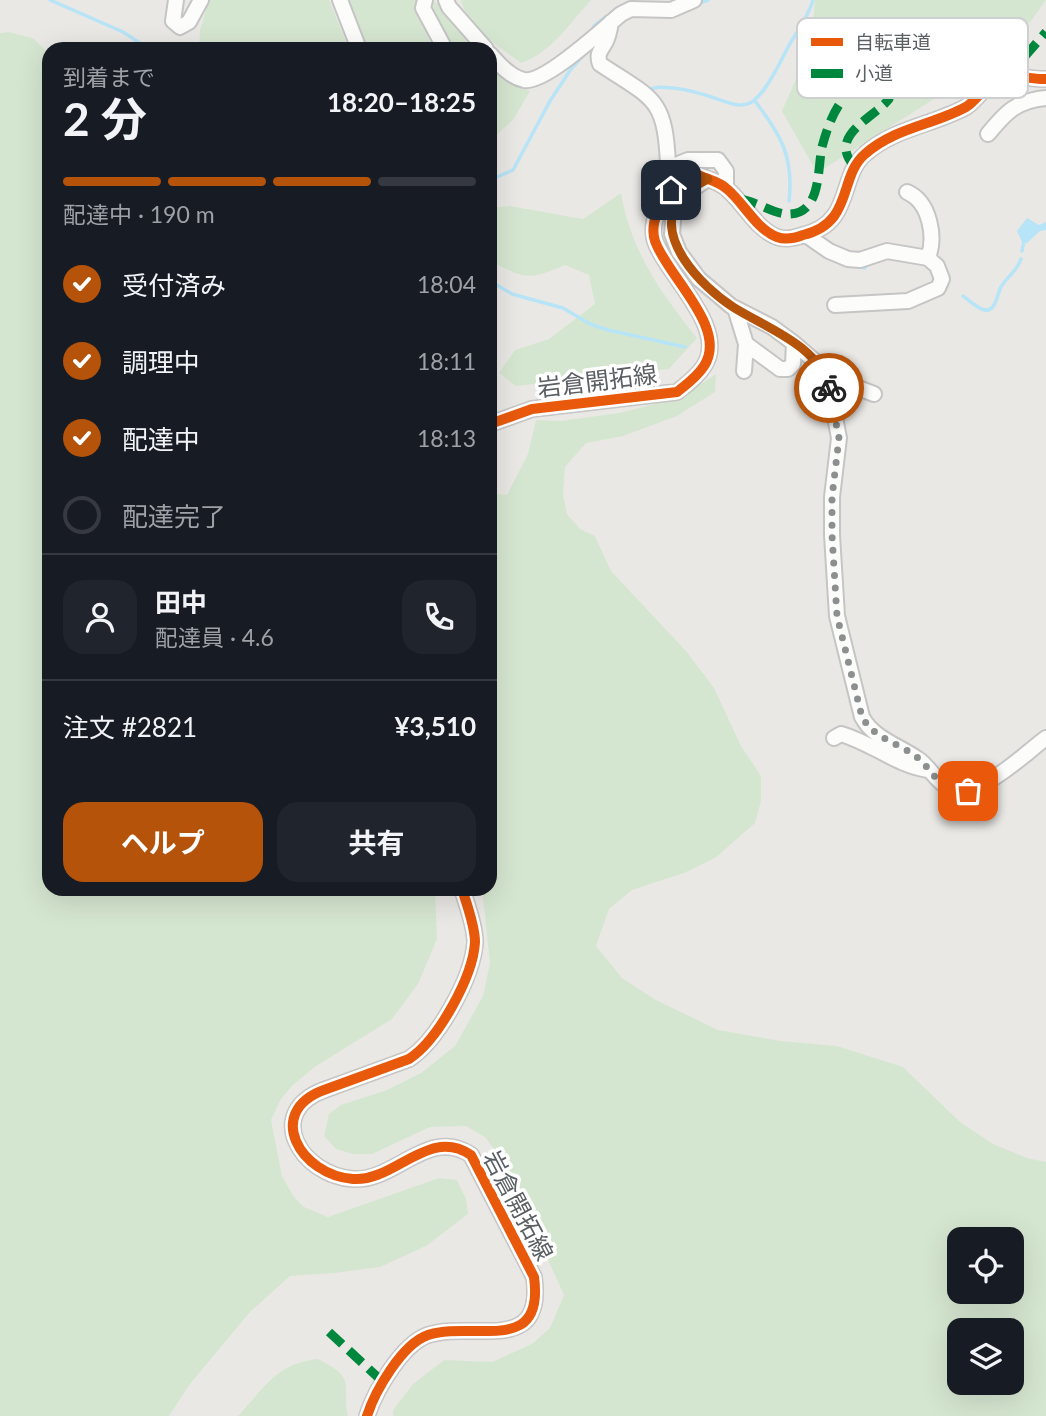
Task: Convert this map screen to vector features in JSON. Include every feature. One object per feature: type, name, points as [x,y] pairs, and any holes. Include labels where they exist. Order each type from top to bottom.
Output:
[{"type":"street","points":[[176,0],[173,21],[180,27],[189,22],[201,0]]},
{"type":"street","points":[[340,0],[356,42]]},
{"type":"street","points":[[425,0],[423,8],[441,42]]},
{"type":"street","points":[[446,0],[480,42]]},
{"type":"street","points":[[497,61],[508,71],[526,81],[551,70],[631,9],[671,10],[694,0]]},
{"type":"street","points":[[611,22],[598,60],[651,98],[659,107],[667,138],[668,165],[674,166],[688,160],[718,160],[726,170],[726,187]]},
{"type":"street","points":[[1028,78],[1046,79]]},
{"type":"street","points":[[976,98],[968,106],[891,136],[863,155],[855,167],[844,200],[830,222],[806,235],[791,239],[778,238],[765,230],[726,187],[708,179],[682,196],[674,208],[672,234],[679,252],[699,279],[735,308],[772,327],[794,343],[817,363],[827,376],[839,438],[832,497],[837,616],[862,717],[867,726],[917,758],[946,787],[958,791],[983,786],[1046,737]]},
{"type":"street","points":[[988,134],[1007,111],[1029,99],[1046,98]]},
{"type":"street","name":"岩倉開拓線","points":[[497,422],[532,409],[677,392],[694,379],[706,364],[710,340],[705,322],[655,240],[654,218],[671,190],[684,180],[698,175],[708,179]]},
{"type":"street","points":[[907,192],[915,196],[930,223],[933,245],[928,258]]},
{"type":"street","points":[[806,235],[829,251],[848,259],[860,261],[887,251],[928,258],[937,266],[943,279],[938,288],[908,301],[835,305]]},
{"type":"street","points":[[735,308],[746,344],[744,371]]},
{"type":"street","points":[[746,344],[780,369],[788,369],[793,364],[794,343]]},
{"type":"street","points":[[827,376],[874,394]]},
{"type":"street","points":[[834,738],[841,734],[854,738],[912,767],[928,770]]},
{"type":"street","name":"岩倉開拓線","points":[[367,1416],[380,1386],[411,1345],[429,1335],[502,1332],[523,1325],[533,1310],[537,1293],[534,1277],[471,1155],[461,1148],[443,1146],[422,1151],[378,1176],[354,1179],[331,1175],[315,1167],[305,1158],[293,1133],[295,1116],[300,1105],[318,1092],[409,1059],[431,1040],[466,981],[473,959],[475,939],[464,896]]},
{"type":"green space","points":[[209,0],[329,0],[346,42],[199,42]]},
{"type":"green space","points":[[349,0],[416,0],[418,13],[430,42],[364,42]]},
{"type":"green space","points":[[461,0],[591,0],[551,45],[532,59],[521,63],[477,28]]},
{"type":"green space","points":[[815,0],[1046,0],[1028,23],[1028,18],[813,18]]},
{"type":"green space","points":[[433,2],[440,4],[469,42],[450,42],[435,16]]},
{"type":"green space","points":[[8,32],[33,38],[42,47],[42,896],[435,896],[437,939],[418,984],[392,1019],[316,1066],[293,1085],[281,1099],[271,1120],[282,1176],[294,1197],[304,1207],[328,1217],[439,1178],[457,1180],[466,1199],[468,1214],[426,1246],[380,1267],[290,1276],[250,1312],[190,1384],[169,1416],[0,1416],[0,33]]},
{"type":"green space","points":[[497,74],[530,91],[513,120],[497,135]]},
{"type":"green space","points":[[797,76],[797,98],[934,98],[817,173],[782,111]]},
{"type":"green space","points":[[621,193],[632,234],[649,271],[697,338],[669,369],[516,386],[499,373],[515,350],[549,339],[595,304],[589,275],[565,265],[542,274],[527,276],[497,264],[497,207],[510,206],[583,219]]},
{"type":"green space","points":[[716,374],[715,392],[677,416],[623,436],[586,443],[565,467],[563,495],[567,514],[580,529],[595,536],[611,571],[686,651],[714,688],[741,746],[761,776],[761,801],[755,823],[715,858],[684,873],[632,890],[609,909],[596,946],[622,978],[656,1000],[718,1030],[781,1041],[837,1046],[903,1067],[960,1122],[993,1144],[1027,1158],[1046,1162],[1046,1416],[393,1416],[393,1410],[413,1384],[444,1360],[492,1362],[532,1344],[550,1328],[564,1295],[504,1163],[485,1137],[466,1126],[430,1127],[372,1154],[353,1154],[336,1149],[324,1136],[329,1114],[341,1105],[387,1090],[421,1073],[455,1046],[483,996],[490,963],[483,896],[497,896],[497,494],[507,495],[528,454],[536,420],[561,421],[619,413],[682,397]]},
{"type":"green space","points":[[318,1359],[343,1377],[348,1416],[238,1416],[272,1378],[304,1361]]},
{"type":"water","points":[[1027,218],[1039,225],[1046,222],[1046,230],[1040,231],[1027,243],[1022,242],[1017,231]]},
{"type":"waterway","points":[[50,0],[123,32],[138,42]]},
{"type":"waterway","points":[[697,4],[708,0]]},
{"type":"waterway","points":[[805,18],[813,0]]},
{"type":"waterway","points":[[591,33],[594,26],[607,16]]},
{"type":"waterway","points":[[647,91],[662,87],[673,88],[696,92],[728,103],[750,103],[760,95],[771,79],[797,32]]},
{"type":"waterway","points":[[497,177],[513,170],[550,101],[571,69],[590,48]]},
{"type":"waterway","points":[[755,101],[784,147],[789,172],[789,201]]},
{"type":"waterway","points":[[1022,251],[1024,241]]},
{"type":"waterway","points":[[963,296],[984,310],[992,308],[1001,287],[1021,259]]},
{"type":"waterway","points":[[853,266],[865,268]]},
{"type":"waterway","points":[[497,285],[512,294],[563,308],[590,324],[608,330],[685,347]]},
{"type":"marked path","points":[[1028,53],[1046,32]]},
{"type":"marked path","points":[[855,167],[848,156],[846,146],[849,137],[889,98]]},
{"type":"marked path","points":[[739,199],[785,214],[797,213],[806,208],[816,190],[825,135],[841,102]]},
{"type":"marked path","points":[[329,1332],[383,1382]]},
{"type":"cycle path","points":[[1028,78],[1046,79]]},
{"type":"cycle path","points":[[497,422],[532,409],[677,392],[701,370],[710,351],[709,335],[703,319],[662,255],[653,232],[659,209],[681,183],[698,175],[717,183],[733,195],[756,222],[770,233],[783,238],[797,237],[819,229],[830,221],[838,210],[857,164],[876,145],[901,132],[966,107],[976,98]]},
{"type":"cycle path","points":[[367,1416],[376,1394],[399,1358],[418,1340],[446,1331],[502,1330],[517,1327],[528,1318],[534,1302],[534,1277],[471,1155],[456,1148],[441,1147],[426,1151],[368,1178],[353,1179],[334,1175],[318,1167],[305,1155],[296,1141],[293,1127],[296,1113],[306,1100],[324,1090],[409,1059],[431,1038],[452,1007],[473,956],[475,936],[464,896]]},
{"type":"way so far","points":[[829,388],[839,438],[832,497],[837,616],[862,717],[867,726],[879,736],[924,763],[946,787],[968,791]]},
{"type":"route","points":[[671,190],[684,180],[698,175],[708,179],[682,196],[674,208],[672,234],[679,252],[699,279],[731,306],[772,327],[817,363],[827,376],[829,388]]}]
